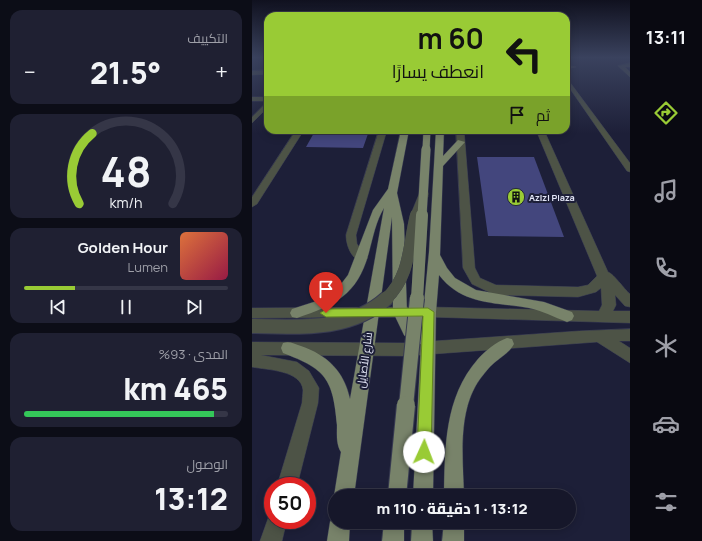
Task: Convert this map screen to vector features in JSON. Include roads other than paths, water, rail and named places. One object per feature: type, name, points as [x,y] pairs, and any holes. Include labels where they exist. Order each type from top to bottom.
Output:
[{"type":"main road","name":"شارع الأصايل","points":[[345,489],[371,313],[392,190],[404,134]]},
{"type":"main road","points":[[398,489],[417,296],[427,134]]},
{"type":"main road","points":[[423,489],[428,312],[435,252],[440,134]]},
{"type":"main road","points":[[438,165],[461,142]]},
{"type":"main road","points":[[297,313],[323,304],[344,290],[354,279],[362,258],[374,215],[392,190]]},
{"type":"main road","points":[[392,190],[399,224],[400,312],[409,331],[427,349]]},
{"type":"main road","points":[[435,252],[439,267],[446,277],[465,291],[487,298],[542,306],[567,316]]},
{"type":"main road","points":[[454,489],[455,440],[458,414],[464,390],[474,373],[491,354],[507,344]]},
{"type":"main road","points":[[288,348],[316,358],[332,373],[338,384],[342,396],[349,463]]},
{"type":"main road","points":[[338,541],[339,529]]},
{"type":"main road","points":[[393,541],[394,529]]},
{"type":"main road","points":[[422,529],[422,541]]},
{"type":"main road","points":[[454,529],[454,541]]},
{"type":"street","points":[[570,85],[630,169]]},
{"type":"street","points":[[252,99],[264,99]]},
{"type":"street","points":[[252,121],[264,108]]},
{"type":"street","points":[[252,204],[297,134]]},
{"type":"street","points":[[362,258],[352,245],[351,235],[382,134]]},
{"type":"street","points":[[460,134],[468,268],[476,281],[495,290],[578,292],[592,289],[603,277]]},
{"type":"street","points":[[542,134],[598,261],[610,298],[607,311],[603,317]]},
{"type":"street","points":[[252,326],[310,326],[336,324],[360,316],[381,304],[396,289],[404,273],[414,220],[424,194]]},
{"type":"street","points":[[598,261],[616,289],[630,302]]},
{"type":"street","points":[[252,313],[428,312],[630,317]]},
{"type":"street","points":[[598,335],[630,356]]},
{"type":"street","points":[[252,348],[366,350],[427,349],[507,344],[564,337],[630,335]]},
{"type":"street","points":[[252,360],[292,368],[304,376],[311,388],[310,403],[289,477]]},
{"type":"street","points":[[271,541],[274,529]]},
{"type":"place","name":"Azizi Plaza","points":[[516,197]]}]
